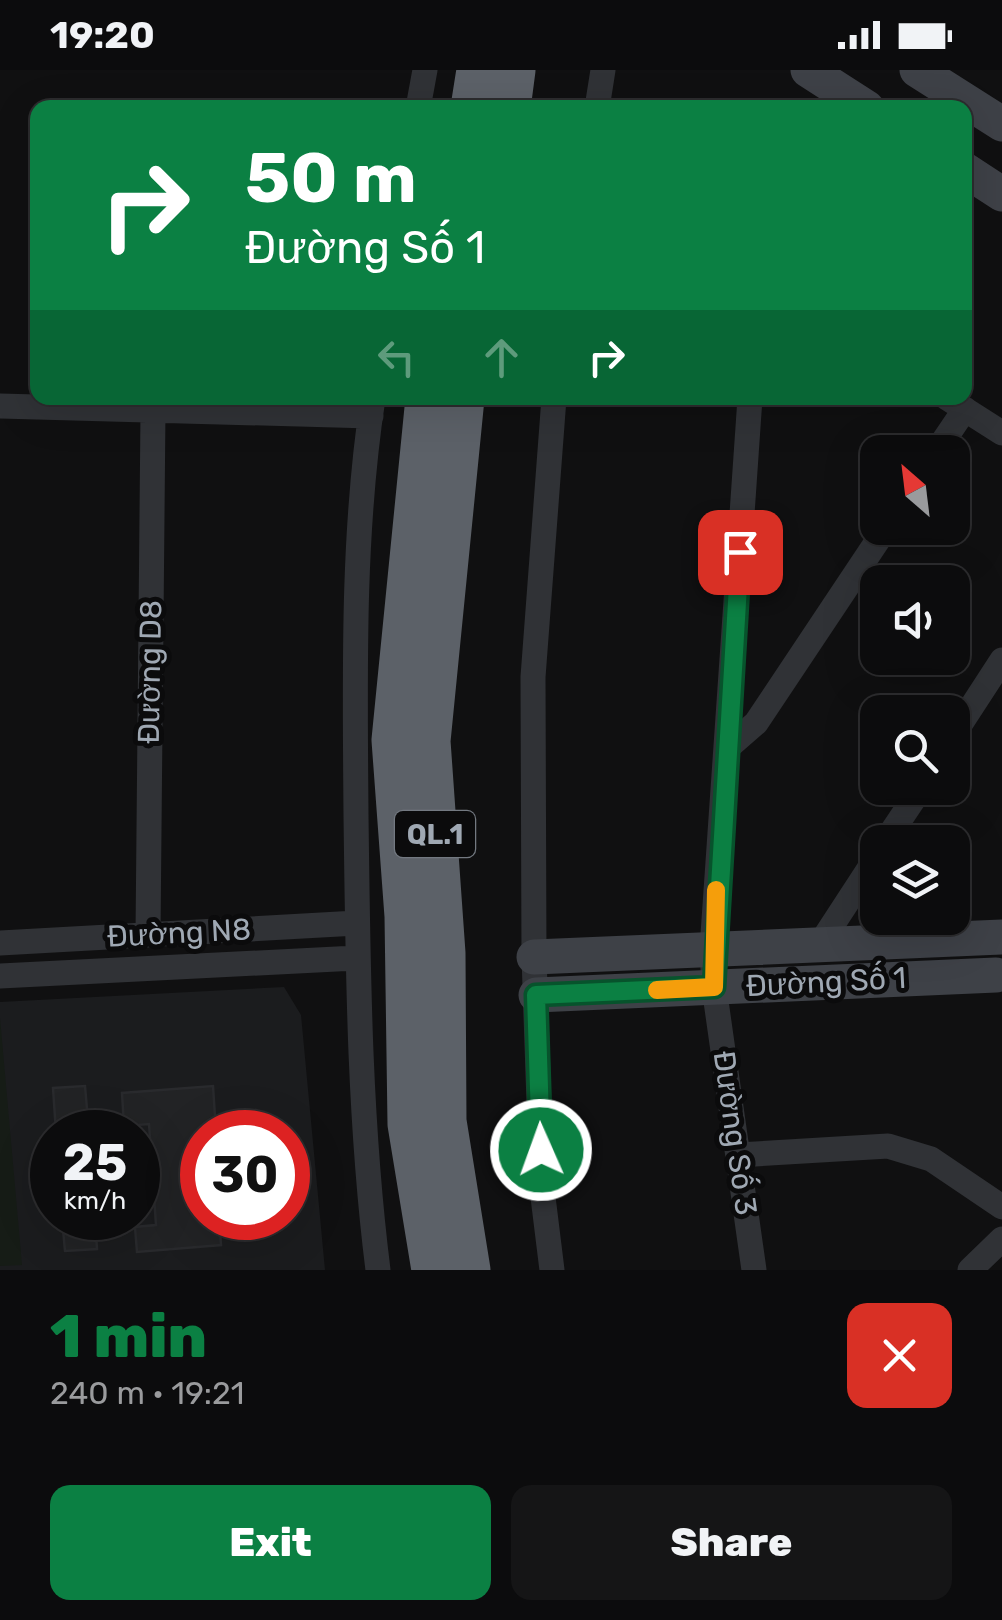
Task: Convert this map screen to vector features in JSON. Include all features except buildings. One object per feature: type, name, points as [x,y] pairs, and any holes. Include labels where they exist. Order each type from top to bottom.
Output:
[{"type":"highway","points":[[475,100],[479,70]]},
{"type":"highway","points":[[509,100],[513,70]]},
{"type":"highway","name":"QL.1","points":[[427,405],[394,740],[407,916],[410,1124],[434,1270]]},
{"type":"highway","name":"QL.1","points":[[461,405],[428,741],[443,953],[444,1122],[468,1270]]},
{"type":"street","points":[[419,100],[425,70]]},
{"type":"street","points":[[598,100],[603,70]]},
{"type":"street","points":[[808,70],[855,100]]},
{"type":"street","points":[[917,70],[964,100]]},
{"type":"street","points":[[972,105],[1002,124]]},
{"type":"street","points":[[972,175],[1002,194]]},
{"type":"street","points":[[552,1270],[542,1189],[534,957],[532,677],[553,405]]},
{"type":"street","name":"Đường Số 3","points":[[750,405],[712,949],[754,1270]]},
{"type":"street","points":[[943,435],[955,405]]},
{"type":"street","points":[[959,405],[1002,434]]},
{"type":"street","points":[[0,406],[152,410],[372,407],[354,624],[356,958],[364,1156],[378,1270]]},
{"type":"street","name":"Đường D8","points":[[148,935],[152,410]]},
{"type":"street","points":[[726,749],[756,722],[875,545]]},
{"type":"street","points":[[970,710],[1002,660]]},
{"type":"street","points":[[820,944],[860,883]]},
{"type":"street","name":"Đường N8","points":[[0,944],[358,923]]},
{"type":"street","name":"Đường Số 1","points":[[534,957],[1002,937]]},
{"type":"street","name":"Đường N8","points":[[0,976],[356,958]]},
{"type":"street","name":"Đường Số 1","points":[[536,995],[1000,972]]},
{"type":"street","points":[[738,1155],[888,1146],[931,1159],[1002,1207]]},
{"type":"street","points":[[970,1270],[1002,1239]]},
{"type":"shaded area","points":[[284,987],[301,1015],[310,1110],[180,1110],[180,1240],[310,1240],[310,1111],[325,1270],[0,1270],[0,1002]]},
{"type":"shaded area","points":[[0,1018],[22,1265],[0,1266]]},
{"type":"slow traffic","points":[[657,990],[714,987],[716,890]]},
{"type":"route","points":[[541,1150],[536,995],[714,987],[712,949],[740,552]]}]
